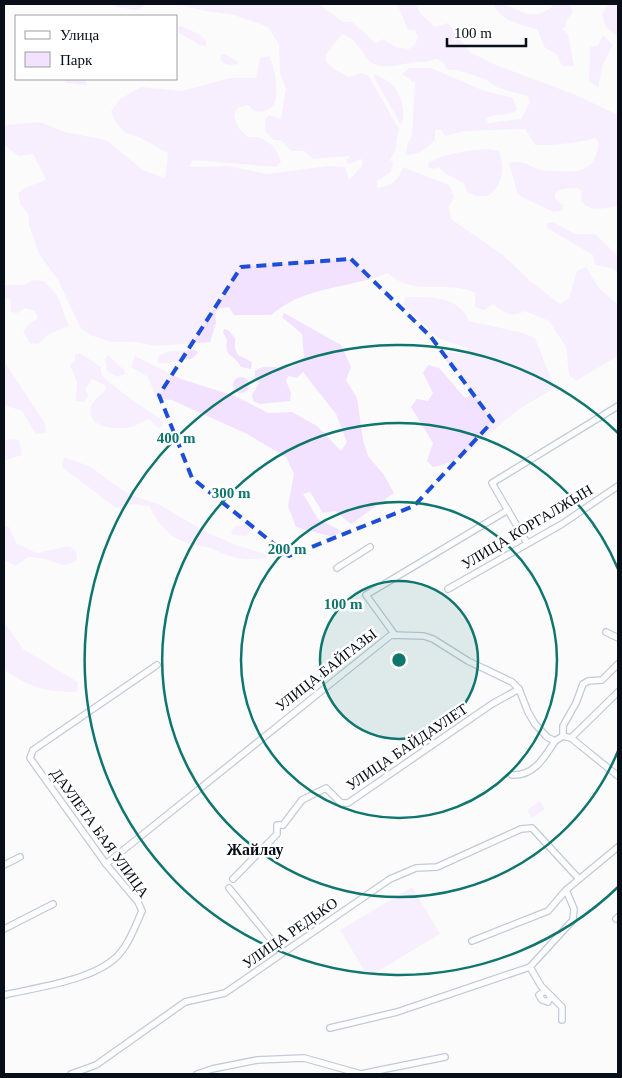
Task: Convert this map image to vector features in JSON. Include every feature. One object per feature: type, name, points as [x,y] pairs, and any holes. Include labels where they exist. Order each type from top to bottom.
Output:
[{"type":"street","points":[[527,544],[492,483],[618,406]]},
{"type":"street","name":"УЛИЦА КОРГАЛЖЫН","points":[[448,589],[527,544],[618,486]]},
{"type":"street","name":"УЛИЦА БАЙГАЗЫ","points":[[106,864],[254,743],[391,635],[395,635],[366,595],[508,510]]},
{"type":"street","points":[[338,568],[370,547]]},
{"type":"street","points":[[606,632],[618,638]]},
{"type":"street","points":[[395,635],[424,636],[432,639],[468,662],[512,682],[518,689],[535,724],[547,737],[555,741]]},
{"type":"street","points":[[563,736],[563,726],[576,703],[583,684],[588,681],[602,680],[618,664]]},
{"type":"street","name":"ДАУЛЕТА БАЯ УЛИЦА","points":[[4,994],[83,977],[108,964],[122,952],[142,910],[138,902],[106,864],[30,758],[33,750],[157,665]]},
{"type":"street","name":"УЛИЦА БАЙДАУЛЕТ","points":[[233,879],[277,834],[277,825],[283,825],[302,800],[326,788],[341,804],[348,803],[492,704],[518,689]]},
{"type":"street","points":[[571,738],[618,692]]},
{"type":"street","points":[[512,775],[521,775],[534,768],[544,759],[555,741],[563,736],[571,738],[618,776]]},
{"type":"street","name":"УЛИЦА РЕДЬКО","points":[[71,1074],[96,1065],[185,1002],[225,993],[390,879],[416,868],[438,867],[521,829],[532,828],[579,878]]},
{"type":"street","points":[[472,941],[548,911],[579,878],[618,847]]},
{"type":"street","points":[[4,865],[20,857]]},
{"type":"street","points":[[230,888],[282,953]]},
{"type":"street","points":[[330,1028],[397,1012],[530,967],[573,920],[574,909],[566,890]]},
{"type":"street","points":[[4,930],[53,904]]},
{"type":"street","points":[[530,967],[545,991],[539,995],[542,1000],[548,1002],[552,996],[564,1010],[562,1020]]},
{"type":"street","points":[[197,1074],[257,1060],[304,1058],[360,1074],[445,1057]]},
{"type":"highlighted area","points":[[351,259],[431,337],[493,421],[414,506],[289,556],[192,478],[159,395],[241,267]]},
{"type":"green space","points":[[111,4],[143,4],[144,6],[137,10],[116,7]]},
{"type":"green space","points":[[177,4],[319,4],[343,22],[352,22],[376,43],[383,39],[396,47],[409,49],[415,44],[418,37],[415,30],[408,30],[397,4],[416,4],[420,13],[435,27],[448,23],[470,52],[491,63],[576,95],[618,115],[618,206],[598,209],[589,207],[581,201],[582,192],[578,188],[562,189],[555,193],[555,198],[564,206],[561,211],[553,212],[518,195],[509,163],[521,162],[545,171],[581,170],[591,164],[595,158],[599,142],[595,138],[565,144],[535,145],[525,129],[465,131],[445,136],[441,130],[435,130],[435,140],[422,151],[406,155],[407,145],[412,135],[415,83],[402,74],[409,68],[431,68],[482,90],[513,98],[517,110],[509,114],[486,118],[488,123],[521,119],[530,102],[528,96],[498,88],[487,80],[458,70],[447,70],[443,61],[435,59],[392,66],[380,66],[366,58],[358,45],[342,34],[326,55],[326,62],[349,77],[360,73],[368,75],[399,129],[395,151],[390,160],[393,162],[391,172],[377,181],[377,188],[394,182],[403,167],[449,185],[454,197],[449,206],[451,219],[503,255],[529,280],[560,304],[569,298],[577,271],[586,267],[599,288],[618,305],[618,356],[576,381],[569,375],[566,347],[549,321],[525,311],[508,314],[493,304],[484,310],[475,307],[475,293],[453,287],[419,287],[408,285],[388,273],[299,298],[284,305],[271,315],[234,315],[229,307],[221,308],[215,312],[216,323],[210,342],[156,346],[134,342],[111,342],[90,335],[80,327],[58,280],[39,254],[29,225],[28,214],[20,204],[18,193],[24,188],[46,180],[33,154],[19,156],[4,145],[4,125],[40,122],[65,132],[106,140],[143,170],[165,178],[168,153],[141,138],[125,133],[115,121],[111,111],[120,99],[141,87],[182,91],[230,78],[256,78],[260,58],[269,56],[276,81],[276,96],[273,106],[262,112],[254,111],[248,105],[238,108],[234,115],[238,127],[248,137],[260,138],[269,143],[276,151],[281,162],[276,167],[192,160],[189,167],[228,166],[267,174],[328,166],[345,167],[349,180],[362,166],[362,159],[349,164],[346,161],[350,156],[313,159],[304,151],[291,151],[281,140],[274,140],[266,133],[265,119],[269,115],[281,119],[286,88],[280,74],[279,45],[268,27],[234,15]]},
{"type":"green space","points":[[494,4],[535,14],[552,7],[551,4],[569,4],[573,12],[567,20],[565,28],[562,29],[568,34],[574,66],[562,66],[556,54],[545,48],[537,29],[511,21],[501,15]]},
{"type":"green space","points":[[609,4],[618,4],[618,36],[606,28],[602,14]]},
{"type":"green space","points":[[181,26],[199,34],[206,41],[206,46],[200,45],[179,33],[178,27]]},
{"type":"green space","points":[[603,35],[613,45],[603,64],[598,87],[589,81],[590,47],[598,46]]},
{"type":"green space","points":[[225,54],[238,62],[238,64],[230,65],[224,63],[220,59],[221,55]]},
{"type":"green space","points":[[375,74],[393,85],[396,90],[403,108],[401,125],[374,77]]},
{"type":"green space","points":[[64,80],[86,80],[87,85],[66,83]]},
{"type":"green space","points":[[489,149],[499,151],[502,170],[500,181],[489,196],[476,196],[467,192],[464,183],[446,174],[439,167],[434,169],[428,167],[429,162],[443,156]]},
{"type":"green space","points":[[553,222],[575,234],[595,234],[618,256],[618,272],[612,268],[595,265],[593,255],[547,228],[547,223]]},
{"type":"green space","points":[[33,280],[44,281],[57,295],[69,326],[49,334],[38,344],[30,343],[23,332],[28,325],[38,318],[35,311],[25,308],[17,313],[11,312],[10,299],[4,298],[4,285],[24,285]]},
{"type":"green space","points":[[406,297],[442,299],[458,306],[469,321],[523,333],[535,338],[555,388],[518,410],[458,459],[433,467],[427,461],[433,443],[411,407],[417,399],[428,401],[433,393],[423,373],[428,365],[439,368],[465,398],[471,395],[461,376],[446,361],[447,352],[465,354],[468,348],[440,339],[402,305]]},
{"type":"green space","points":[[284,313],[341,345],[351,367],[346,380],[357,398],[363,440],[368,456],[384,475],[394,493],[351,524],[335,511],[323,513],[310,492],[303,494],[318,519],[341,531],[333,537],[296,527],[288,506],[294,474],[286,457],[247,434],[172,400],[156,398],[148,377],[131,367],[135,356],[181,379],[235,396],[268,413],[292,412],[317,426],[341,451],[347,442],[336,414],[303,372],[297,378],[288,376],[286,381],[291,393],[290,401],[260,404],[253,401],[252,395],[259,383],[255,378],[255,371],[267,367],[292,367],[304,357],[302,334],[282,317]]},
{"type":"green space","points":[[224,329],[228,330],[235,338],[235,349],[238,355],[252,362],[251,369],[241,367],[228,353]]},
{"type":"green space","points":[[195,350],[198,353],[191,359],[158,363],[158,356],[170,351]]},
{"type":"green space","points":[[80,353],[101,367],[102,375],[105,379],[163,421],[162,426],[158,428],[149,419],[125,428],[109,428],[96,422],[90,412],[92,404],[106,386],[92,379],[85,389],[88,396],[84,402],[76,401],[77,383],[70,365],[75,360],[75,355]]},
{"type":"green space","points":[[108,355],[125,371],[125,374],[117,377],[107,371],[105,359]]},
{"type":"green space","points":[[4,361],[45,423],[46,433],[36,434],[22,411],[4,405]]},
{"type":"green space","points":[[238,377],[244,377],[249,382],[247,391],[238,393],[233,388],[233,382]]},
{"type":"green space","points":[[9,439],[19,440],[22,455],[4,461],[4,441]]},
{"type":"green space","points":[[64,457],[91,467],[128,494],[158,504],[206,532],[236,545],[266,554],[266,558],[240,558],[210,548],[186,543],[165,530],[149,506],[133,504],[116,508],[62,467]]},
{"type":"green space","points":[[248,525],[251,532],[246,536],[232,535],[231,531],[236,526]]},
{"type":"green space","points":[[4,526],[9,527],[16,543],[37,553],[68,546],[76,550],[77,560],[64,565],[44,559],[28,557],[16,566],[4,560]]},
{"type":"green space","points":[[4,622],[23,649],[78,682],[77,692],[38,688],[4,670]]},
{"type":"green space","points":[[540,801],[545,809],[532,818],[527,810]]},
{"type":"green space","points":[[412,887],[440,934],[368,977],[340,930]]},
{"type":"district","name":"Жайлау","points":[[255,849]]}]
